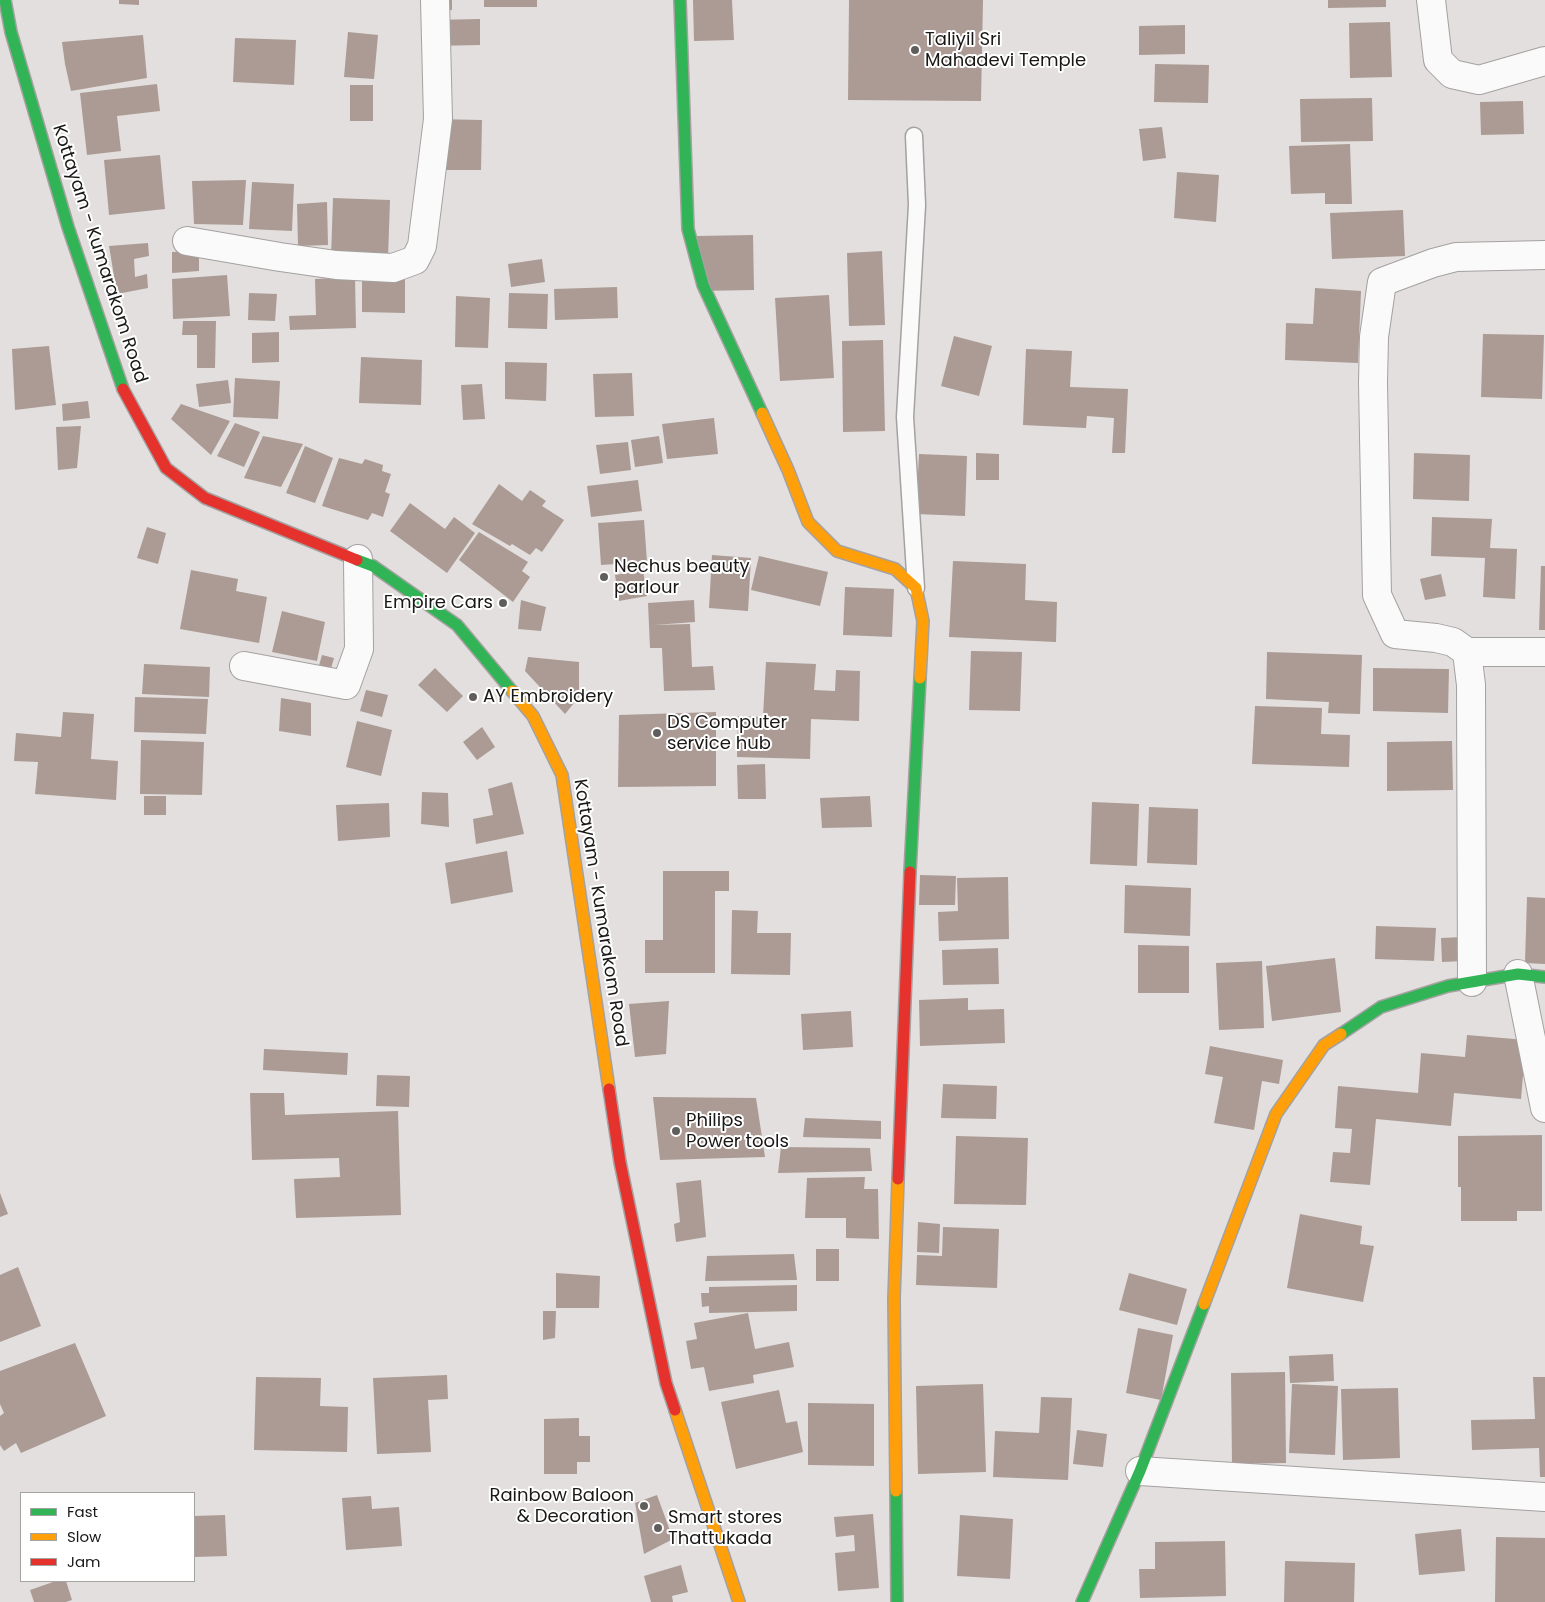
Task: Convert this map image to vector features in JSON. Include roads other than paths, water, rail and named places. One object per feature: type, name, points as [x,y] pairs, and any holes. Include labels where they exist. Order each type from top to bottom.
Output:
[{"type":"main road","points":[[680,0],[688,228],[703,285],[788,470],[808,522],[837,551],[895,569],[916,588],[923,621],[908,921],[894,1298],[897,1602]]},
{"type":"main road","name":"Kottayam - Kumarakom Road","points":[[3,2],[68,228],[124,391],[166,468],[205,498],[373,566],[457,625],[533,716],[562,775],[620,1162],[666,1383],[739,1602]]},
{"type":"main road","points":[[1082,1602],[1140,1471],[1276,1114],[1324,1045],[1381,1007],[1448,986],[1518,974],[1545,977]]},
{"type":"street","points":[[187,241],[336,265],[393,268],[415,260],[422,246],[438,119],[435,0]]},
{"type":"street","points":[[1431,0],[1438,60],[1452,74],[1478,80],[1545,61]]},
{"type":"street","points":[[1545,255],[1456,257],[1382,282],[1374,337],[1373,383],[1377,595],[1395,634],[1436,638],[1453,642],[1467,652],[1545,652]]},
{"type":"street","points":[[244,666],[346,685],[359,649],[358,559]]},
{"type":"street","points":[[1467,652],[1471,685],[1472,982]]},
{"type":"street","points":[[1518,974],[1545,1108]]},
{"type":"street","points":[[1140,1471],[1545,1497]]},
{"type":"lane","points":[[914,136],[917,205],[905,417],[916,588]]},
{"type":"place","name":"Taliyil Sri Mahadevi Temple","points":[[915,50]]},
{"type":"place","name":"Nechus beauty parlour","points":[[604,577]]},
{"type":"place","name":"Empire Cars","points":[[503,603]]},
{"type":"place","name":"AY Embroidery","points":[[473,697]]},
{"type":"place","name":"DS Computer service hub","points":[[657,733]]},
{"type":"place","name":"Philips Power tools","points":[[676,1131]]},
{"type":"place","name":"Rainbow Baloon & Decoration","points":[[644,1506]]},
{"type":"place","name":"Smart stores Thattukada","points":[[658,1528]]}]
